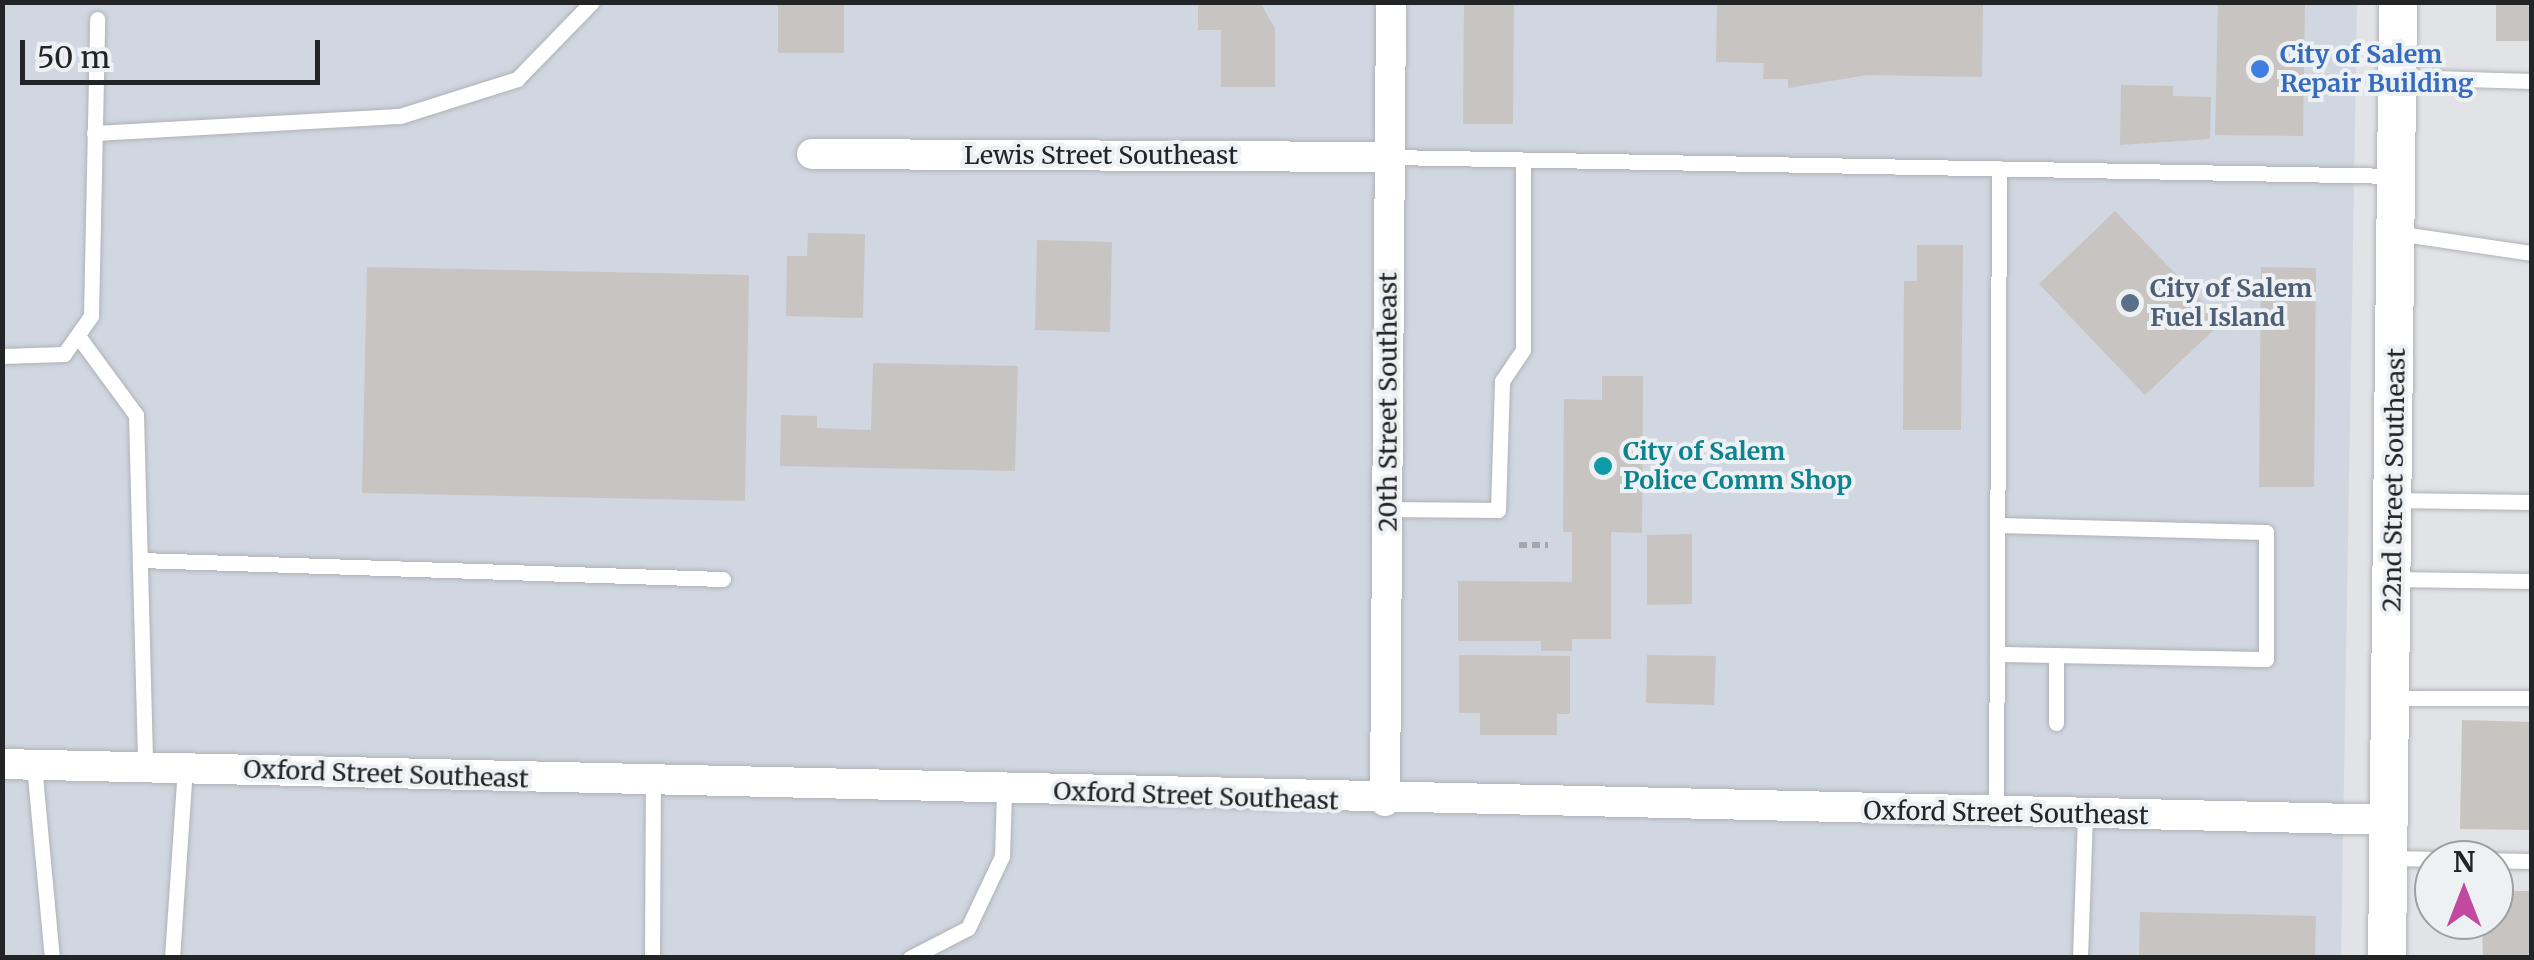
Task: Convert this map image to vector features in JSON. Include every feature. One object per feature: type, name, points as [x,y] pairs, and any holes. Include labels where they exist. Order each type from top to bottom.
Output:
[{"type":"street","name":"20th Street Southeast","points":[[1385,801],[1391,2]]},
{"type":"street","name":"22nd Street Southeast","points":[[2387,958],[2398,2]]},
{"type":"street","name":"Lewis Street Southeast","points":[[812,154],[1390,157]]},
{"type":"street","name":"Oxford Street Southeast","points":[[2,764],[1385,801],[2390,820]]},
{"type":"lane","points":[[94,133],[400,116],[516,79],[592,2]]},
{"type":"lane","points":[[2,356],[64,354],[81,340],[91,316],[97,18]]},
{"type":"lane","points":[[2398,76],[2532,81]]},
{"type":"lane","points":[[1390,157],[2397,176]]},
{"type":"lane","points":[[1387,509],[1498,510],[1502,381],[1522,350],[1523,160]]},
{"type":"lane","points":[[1996,812],[1999,168]]},
{"type":"lane","points":[[2396,233],[2532,253]]},
{"type":"lane","points":[[81,340],[136,415],[144,768]]},
{"type":"lane","points":[[2393,500],[2532,502]]},
{"type":"lane","points":[[1997,525],[2266,532],[2266,659],[1997,654]]},
{"type":"lane","points":[[140,560],[723,579]]},
{"type":"lane","points":[[2392,580],[2532,581]]},
{"type":"lane","points":[[2056,655],[2056,722]]},
{"type":"lane","points":[[2392,698],[2532,698]]},
{"type":"lane","points":[[34,764],[52,958]]},
{"type":"lane","points":[[172,958],[185,768]]},
{"type":"lane","points":[[652,958],[653,781]]},
{"type":"lane","points":[[910,958],[968,928],[1002,856],[1004,791]]},
{"type":"lane","points":[[2080,958],[2085,814]]},
{"type":"lane","points":[[2389,858],[2532,860]]},
{"type":"path","points":[[1519,546],[1548,546]]},
{"type":"shaded area","points":[[2,3],[2357,3],[2341,957],[3,957]]},
{"type":"building","points":[[778,2],[844,2],[844,53],[778,53]]},
{"type":"building","points":[[1198,2],[1260,2],[1275,29],[1275,87],[1221,87],[1221,30],[1198,30]]},
{"type":"building","points":[[1464,2],[1514,2],[1513,124],[1463,124]]},
{"type":"building","points":[[1717,2],[1983,2],[1982,77],[1867,75],[1788,88],[1788,79],[1763,79],[1764,63],[1716,62]]},
{"type":"building","name":"City of Salem Repair Building","points":[[2218,2],[2305,2],[2303,136],[2215,135]]},
{"type":"building","points":[[2496,2],[2532,2],[2532,41],[2496,41]]},
{"type":"building","points":[[2121,85],[2173,86],[2173,96],[2211,97],[2210,139],[2120,145]]},
{"type":"building","name":"City of Salem Fuel Island","points":[[2115,211],[2222,322],[2145,395],[2039,284]]},
{"type":"building","points":[[808,233],[865,234],[863,318],[786,316],[787,256],[807,256]]},
{"type":"building","points":[[1037,240],[1112,242],[1110,332],[1035,330]]},
{"type":"building","points":[[1917,245],[1963,245],[1961,430],[1903,430],[1904,281],[1917,281]]},
{"type":"building","points":[[367,267],[749,275],[745,501],[362,493]]},
{"type":"building","points":[[2261,267],[2316,268],[2314,487],[2259,487]]},
{"type":"building","points":[[873,363],[1018,366],[1015,471],[780,466],[781,415],[817,416],[817,428],[871,430]]},
{"type":"building","points":[[1602,376],[1643,376],[1642,533],[1611,532],[1611,639],[1572,639],[1572,651],[1541,651],[1541,641],[1458,641],[1458,581],[1572,582],[1572,532],[1563,532],[1564,399],[1602,400]]},
{"type":"building","points":[[1692,534],[1692,604],[1647,605],[1647,535]]},
{"type":"building","points":[[1459,655],[1570,656],[1570,714],[1557,714],[1557,735],[1480,735],[1480,713],[1459,713]]},
{"type":"building","points":[[1647,655],[1716,656],[1714,705],[1646,703]]},
{"type":"building","points":[[2462,720],[2532,722],[2532,830],[2460,829]]},
{"type":"building","points":[[2514,891],[2532,891],[2532,958],[2483,958],[2483,940],[2514,940]]},
{"type":"building","points":[[2140,912],[2316,916],[2315,958],[2139,958]]},
{"type":"place","name":"City of Salem Repair Building","points":[[2260,69]]},
{"type":"place","name":"City of Salem Fuel Island","points":[[2130,303]]},
{"type":"place","name":"City of Salem Police Comm Shop","points":[[1603,466]]}]
